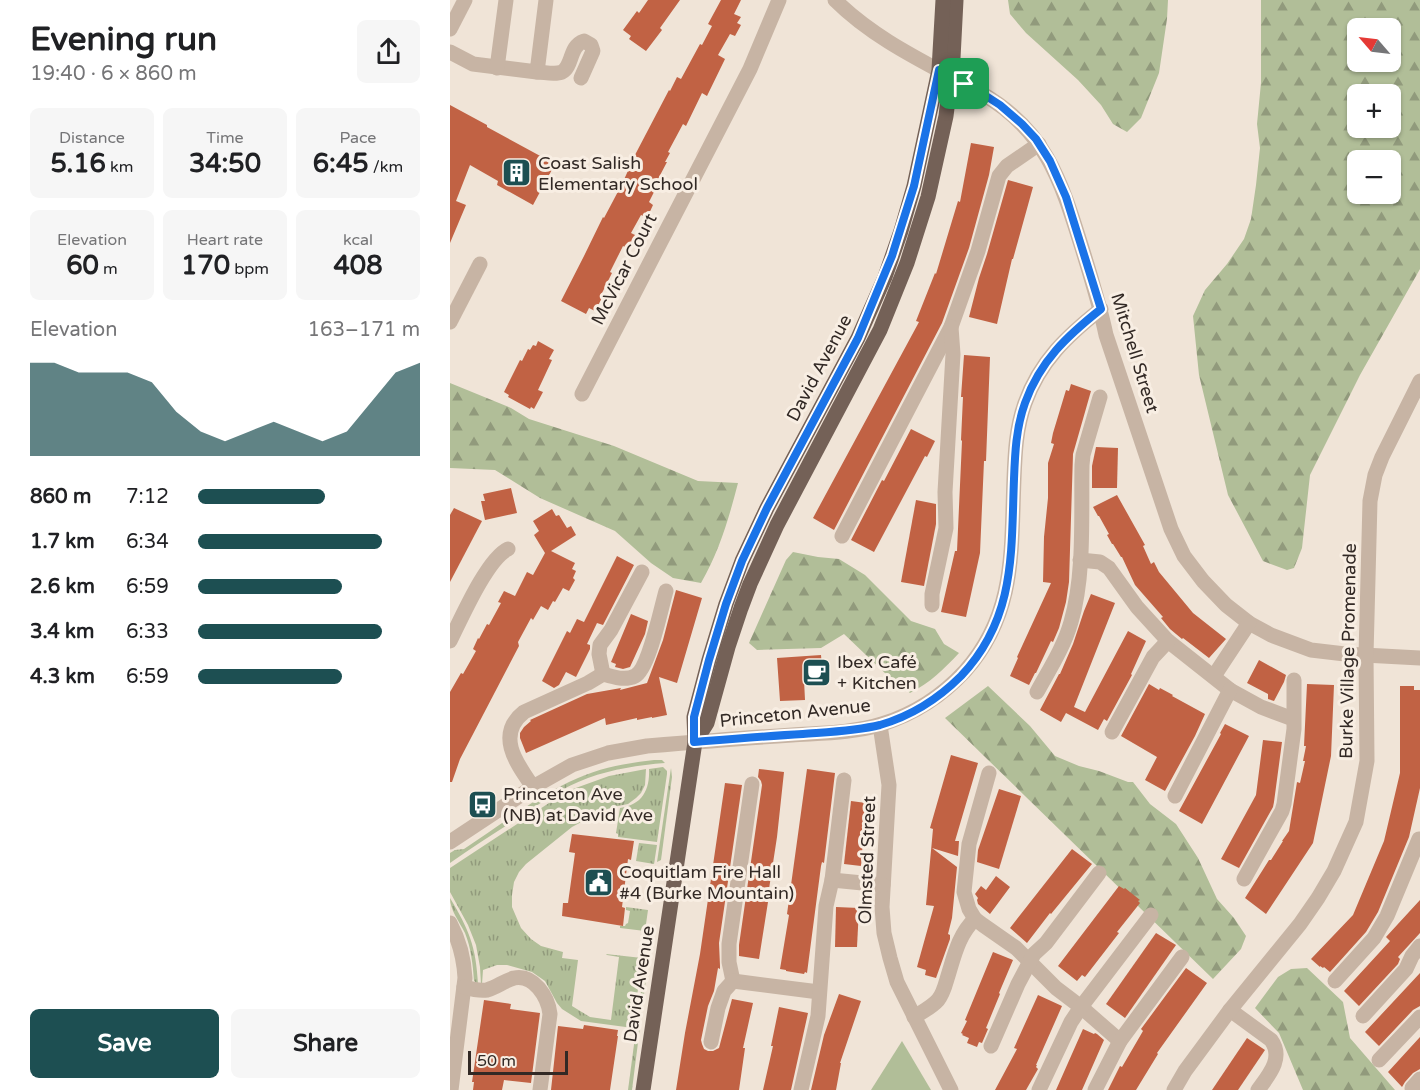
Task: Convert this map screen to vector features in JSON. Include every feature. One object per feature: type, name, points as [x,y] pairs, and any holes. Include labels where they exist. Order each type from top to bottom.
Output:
[{"type":"main road","name":"David Avenue","points":[[643,1090],[694,742],[707,723],[731,637],[750,584],[777,525],[880,330],[907,263],[935,169],[946,116],[943,0]]},
{"type":"main road","name":"David Avenue","points":[[945,73],[956,0]]},
{"type":"street","points":[[450,29],[465,0]]},
{"type":"street","points":[[497,68],[506,0]]},
{"type":"street","points":[[537,72],[546,0]]},
{"type":"street","name":"McVicar Court","points":[[582,394],[750,69],[779,0]]},
{"type":"street","name":"Mitchell Street","points":[[835,0],[884,39],[1000,105],[1022,124],[1039,144],[1059,178],[1066,197],[1101,309],[1106,335],[1171,528],[1184,556],[1203,581],[1226,605],[1249,623],[1271,635],[1311,650],[1420,658]]},
{"type":"street","points":[[450,52],[473,64],[556,73],[566,69],[575,47],[584,40],[591,45],[593,51],[581,78]]},
{"type":"street","points":[[842,536],[951,327],[978,251],[999,176],[1007,166],[1039,144]]},
{"type":"street","points":[[450,322],[480,264]]},
{"type":"street","name":"Princeton Avenue","points":[[450,842],[533,787],[572,765],[608,753],[647,746],[832,732],[880,725],[911,713],[941,694],[968,667],[988,638],[1001,610],[1009,575],[1016,444],[1025,403],[1038,374],[1056,349],[1101,309]]},
{"type":"street","points":[[932,605],[932,594],[946,528],[945,492],[953,354],[951,327]]},
{"type":"street","name":"Burke Village Promenade","points":[[1174,1090],[1185,1071],[1230,1010],[1300,924],[1318,898],[1334,872],[1356,822],[1367,761],[1366,655],[1370,501],[1375,475],[1382,457],[1420,381]]},
{"type":"street","points":[[1037,692],[1064,642],[1077,596],[1083,455],[1100,397]]},
{"type":"street","points":[[450,641],[489,566],[498,555],[508,549]]},
{"type":"street","points":[[1080,560],[1100,562],[1109,568],[1137,607],[1168,641],[1230,690],[1261,707],[1293,719]]},
{"type":"street","points":[[603,674],[599,654],[600,645],[611,630],[642,572]]},
{"type":"street","points":[[533,787],[510,747],[510,733],[515,721],[524,712],[603,674],[628,679],[638,675],[646,663],[666,591]]},
{"type":"street","points":[[1214,676],[1249,623]]},
{"type":"street","points":[[1112,732],[1153,657],[1168,641]]},
{"type":"street","points":[[1244,879],[1278,820],[1284,804],[1294,729],[1294,680]]},
{"type":"street","points":[[1175,796],[1230,690]]},
{"type":"street","name":"Olmsted Street","points":[[880,725],[889,785],[882,907],[884,933],[897,982],[951,1090]]},
{"type":"street","points":[[989,773],[969,844],[964,892],[969,909],[975,919],[1016,948],[1056,988],[1120,1041]]},
{"type":"street","points":[[801,1090],[818,1016],[826,906],[832,880],[844,780]]},
{"type":"street","points":[[733,981],[729,962],[729,944],[752,784]]},
{"type":"street","points":[[1335,981],[1374,938],[1386,916],[1420,837]]},
{"type":"street","points":[[991,1046],[1003,1016],[1034,954],[1046,943],[1099,873]]},
{"type":"street","points":[[832,880],[883,885]]},
{"type":"street","points":[[1039,1090],[1071,1022],[1151,915]]},
{"type":"street","points":[[914,1017],[936,1003],[940,997],[963,932],[975,919]]},
{"type":"street","points":[[450,923],[463,956],[465,978],[453,1046],[451,1090]]},
{"type":"street","points":[[1363,1016],[1406,969],[1420,946]]},
{"type":"street","points":[[1095,1090],[1120,1041],[1182,957]]},
{"type":"street","points":[[464,987],[487,990],[518,978],[530,980],[539,988],[550,1014],[540,1090]]},
{"type":"street","points":[[733,981],[819,992]]},
{"type":"street","points":[[711,1042],[717,1008],[724,991],[733,981]]},
{"type":"street","points":[[1230,1010],[1271,1040],[1275,1046],[1276,1061],[1258,1090]]},
{"type":"street","points":[[1379,1060],[1420,1017]]},
{"type":"green space","points":[[1008,0],[1168,0],[1159,73],[1141,118],[1127,132],[1113,124],[1101,105],[1078,80],[1026,33],[1010,14]]},
{"type":"green space","points":[[1261,0],[1420,0],[1420,269],[1360,375],[1310,475],[1302,548],[1294,568],[1287,570],[1263,561],[1228,495],[1199,375],[1193,316],[1205,290],[1244,239],[1251,219],[1260,148],[1257,124],[1261,83]]},
{"type":"green space","points":[[450,383],[511,408],[529,419],[614,446],[698,481],[738,483],[723,534],[701,583],[673,578],[651,563],[615,531],[540,498],[495,470],[450,468]]},
{"type":"green space","points":[[793,552],[839,559],[865,575],[911,621],[935,629],[944,644],[959,653],[924,685],[910,693],[888,676],[844,634],[821,648],[757,650],[749,643],[786,560]]},
{"type":"green space","points":[[988,686],[1030,726],[1055,756],[1079,766],[1133,782],[1150,804],[1176,824],[1198,858],[1217,899],[1246,936],[1241,949],[1213,979],[945,718]]},
{"type":"green space","points":[[662,760],[665,763],[616,770],[570,786],[450,863],[450,853],[464,849],[563,785],[606,768]]},
{"type":"green space","points":[[663,767],[667,774],[657,842],[618,837],[616,833],[620,808],[634,804],[643,795],[648,784],[649,769]]},
{"type":"green space","points":[[671,768],[672,777],[661,860],[657,862]]},
{"type":"green space","points":[[646,769],[645,785],[636,798],[628,804],[602,811],[572,827],[526,864],[514,882],[512,895],[512,907],[521,928],[531,939],[541,946],[563,952],[562,958],[578,960],[572,1006],[590,1017],[611,1020],[619,957],[606,954],[642,958],[633,1028],[581,1021],[562,1009],[545,981],[532,972],[507,965],[497,965],[483,970],[481,984],[476,945],[450,892],[450,868],[573,789],[609,776]]},
{"type":"green space","points":[[639,843],[657,845],[654,864],[636,861]]},
{"type":"green space","points":[[450,898],[470,939],[478,984],[474,981],[467,939],[453,911]]},
{"type":"green space","points":[[626,907],[648,910],[645,931],[620,928],[628,923],[630,911],[626,910]]},
{"type":"green space","points":[[645,961],[648,963],[632,1090],[628,1090]]},
{"type":"green space","points":[[1307,968],[1343,1002],[1350,1038],[1395,1090],[1303,1090],[1279,1033],[1255,1008],[1278,977],[1291,969]]},
{"type":"green space","points":[[902,1041],[931,1090],[871,1090]]},
{"type":"building","points":[[648,0],[680,0],[646,51],[629,39],[631,36],[623,30]]},
{"type":"building","points":[[721,0],[741,0],[734,14],[741,17],[737,23],[741,25],[735,36],[730,34],[718,55],[725,59],[707,96],[702,93],[686,126],[683,124],[668,152],[670,153],[665,162],[667,162],[649,202],[653,205],[647,218],[641,215],[631,233],[635,235],[628,249],[623,246],[610,272],[612,273],[595,311],[589,308],[586,314],[561,301],[669,90],[677,77],[681,79],[700,44],[702,45],[712,26],[708,24]]},
{"type":"building","name":"Coast Salish Elementary School","points":[[450,105],[555,164],[533,205],[497,185],[498,181],[470,165],[456,201],[466,205],[450,243]]},
{"type":"building","points":[[971,143],[994,147],[989,175],[969,248],[942,323],[834,530],[813,518],[919,322],[916,321],[936,274],[958,201],[960,202]]},
{"type":"building","points":[[1008,180],[1033,187],[1012,259],[997,324],[969,317]]},
{"type":"building","points":[[538,341],[554,350],[549,359],[552,360],[538,390],[543,392],[534,409],[531,407],[530,409],[508,397],[509,395],[504,392],[520,360],[522,361],[528,349],[530,350],[533,345],[536,346]]},
{"type":"building","points":[[964,355],[990,357],[980,553],[966,617],[941,612],[955,551],[957,551]]},
{"type":"building","points":[[1071,384],[1091,391],[1073,454],[1069,582],[1059,628],[1029,685],[1010,676],[1051,583],[1043,582],[1048,463],[1054,444],[1051,443],[1053,433],[1066,390],[1069,391]]},
{"type":"building","points":[[911,429],[935,441],[874,552],[851,540]]},
{"type":"building","points":[[1096,447],[1118,448],[1117,488],[1092,488],[1092,466]]},
{"type":"building","points":[[511,488],[517,513],[485,520],[481,501],[485,501],[483,494]]},
{"type":"building","points":[[1117,495],[1145,545],[1143,546],[1151,564],[1154,562],[1159,572],[1193,613],[1226,639],[1209,658],[1170,629],[1161,618],[1163,617],[1135,585],[1122,557],[1112,544],[1107,535],[1109,534],[1093,507]]},
{"type":"building","points":[[916,500],[936,504],[936,524],[924,586],[901,582]]},
{"type":"building","points":[[454,508],[482,521],[450,582],[450,515]]},
{"type":"building","points":[[552,509],[567,528],[571,526],[576,535],[551,551],[575,563],[572,569],[576,571],[573,578],[575,580],[569,591],[563,588],[548,610],[541,606],[533,620],[531,618],[450,782],[450,692],[476,651],[473,649],[478,638],[487,624],[489,625],[501,603],[498,602],[504,591],[515,596],[527,572],[533,575],[545,553],[534,535],[539,531],[533,521]]},
{"type":"building","points":[[617,556],[634,565],[603,625],[597,623],[587,644],[590,645],[590,649],[576,677],[566,672],[559,685],[554,688],[542,681],[567,631],[570,633],[577,619],[584,622]]},
{"type":"building","points":[[676,590],[702,598],[677,683],[659,677],[667,715],[637,720],[637,718],[606,725],[605,718],[526,753],[520,733],[530,720],[587,694],[621,688],[620,690],[647,683],[663,640]]},
{"type":"building","points":[[1091,594],[1115,603],[1074,707],[1085,712],[1128,631],[1146,641],[1132,675],[1107,721],[1104,719],[1098,730],[1066,713],[1061,722],[1040,710],[1060,674]]},
{"type":"building","points":[[631,614],[648,621],[645,634],[630,667],[623,669],[615,667],[616,664],[611,662]]},
{"type":"building","points":[[821,655],[823,679],[804,680],[805,700],[780,701],[777,658]]},
{"type":"building","points":[[1259,660],[1286,675],[1274,701],[1268,699],[1268,694],[1247,683]]},
{"type":"building","points":[[1149,684],[1205,714],[1165,791],[1145,780],[1157,757],[1121,736]]},
{"type":"building","points":[[1307,684],[1334,685],[1331,756],[1313,843],[1266,914],[1245,898],[1289,831],[1297,782],[1300,783],[1305,761],[1303,761],[1306,746],[1304,746]]},
{"type":"building","points":[[1400,686],[1414,686],[1414,690],[1420,690],[1420,788],[1409,837],[1378,912],[1366,932],[1330,972],[1311,959],[1353,915],[1384,841],[1400,773]]},
{"type":"building","points":[[1225,724],[1249,736],[1202,824],[1179,811]]},
{"type":"building","points":[[1263,740],[1282,742],[1274,802],[1239,868],[1221,859],[1256,795]]},
{"type":"building","points":[[951,755],[978,763],[955,841],[959,841],[958,856],[932,848],[957,867],[952,918],[948,934],[950,939],[936,978],[925,975],[926,970],[917,967],[934,906],[926,905],[933,829],[930,828]]},
{"type":"building","points":[[759,769],[784,772],[759,959],[739,956],[739,945],[762,785],[758,777]]},
{"type":"building","points":[[807,769],[835,773],[824,863],[822,862],[821,866],[807,973],[804,974],[780,969]]},
{"type":"building","points":[[725,783],[742,785],[719,943],[720,969],[718,968],[701,1040],[704,1049],[713,1051],[719,1048],[732,999],[753,1003],[743,1048],[745,1048],[739,1090],[676,1090],[700,954]]},
{"type":"building","points":[[999,789],[1021,796],[999,869],[977,862],[978,850]]},
{"type":"building","points":[[851,801],[866,803],[861,866],[844,864]]},
{"type":"building","name":"Coquitlam Fire Hall #4 (Burke Mountain)","points":[[572,834],[634,841],[631,860],[628,859],[622,907],[625,908],[623,926],[562,916],[563,903],[568,903],[575,853],[569,852]]},
{"type":"building","points":[[1072,849],[1092,864],[1027,943],[1010,928]]},
{"type":"building","points":[[996,876],[1010,887],[990,914],[978,904],[975,894],[981,886],[986,890]]},
{"type":"building","points":[[1119,886],[1140,900],[1138,901],[1140,903],[1085,977],[1082,975],[1077,981],[1058,966]]},
{"type":"building","points":[[1420,900],[1420,933],[1398,957],[1400,959],[1398,964],[1359,1006],[1344,991],[1390,941],[1386,937]]},
{"type":"building","points":[[836,907],[859,908],[857,947],[835,947]]},
{"type":"building","points":[[1156,933],[1176,945],[1125,1018],[1106,1004]]},
{"type":"building","points":[[993,952],[1013,960],[986,1028],[988,1029],[982,1043],[979,1042],[977,1047],[967,1043],[969,1038],[961,1033]]},
{"type":"building","points":[[1186,968],[1207,983],[1157,1053],[1136,1090],[1108,1090],[1120,1066],[1122,1067],[1143,1031],[1141,1029]]},
{"type":"building","points":[[1420,973],[1420,1006],[1413,1010],[1379,1046],[1365,1032]]},
{"type":"building","points":[[839,994],[861,1001],[840,1063],[836,1090],[811,1090],[824,1035]]},
{"type":"building","points":[[1038,995],[1062,1006],[1036,1065],[1038,1069],[1026,1090],[995,1090],[1017,1049],[1014,1048]]},
{"type":"building","points":[[484,1000],[511,1004],[510,1009],[540,1013],[531,1083],[504,1080],[502,1090],[473,1090],[474,1082],[472,1082]]},
{"type":"building","points":[[779,1007],[808,1013],[791,1090],[763,1090],[773,1046],[771,1046]]},
{"type":"building","points":[[584,1025],[618,1030],[610,1090],[551,1090],[558,1026],[583,1029]]},
{"type":"building","points":[[1083,1029],[1097,1034],[1104,1040],[1082,1090],[1056,1090]]},
{"type":"building","points":[[1420,1037],[1420,1069],[1413,1073],[1402,1087],[1388,1072]]},
{"type":"building","points":[[1247,1038],[1265,1050],[1238,1090],[1212,1090]]},
{"type":"place","name":"Coast Salish Elementary School","points":[[517,173]]},
{"type":"place","name":"Ibex Café + Kitchen","points":[[816,672]]},
{"type":"place","name":"Princeton Ave (NB) at David Ave","points":[[482,804]]},
{"type":"place","name":"Coquitlam Fire Hall #4 (Burke Mountain)","points":[[598,882]]},
{"type":"route","points":[[939,70],[964,84],[1000,105],[1022,124],[1036,139],[1050,161],[1066,197],[1101,309],[1056,349],[1041,369],[1025,403],[1017,432],[1008,585],[998,619],[981,651],[959,678],[941,694],[904,716],[880,725],[832,732],[694,742],[694,717],[709,660],[742,561],[767,508],[858,338],[892,256],[914,186],[939,70]]}]
